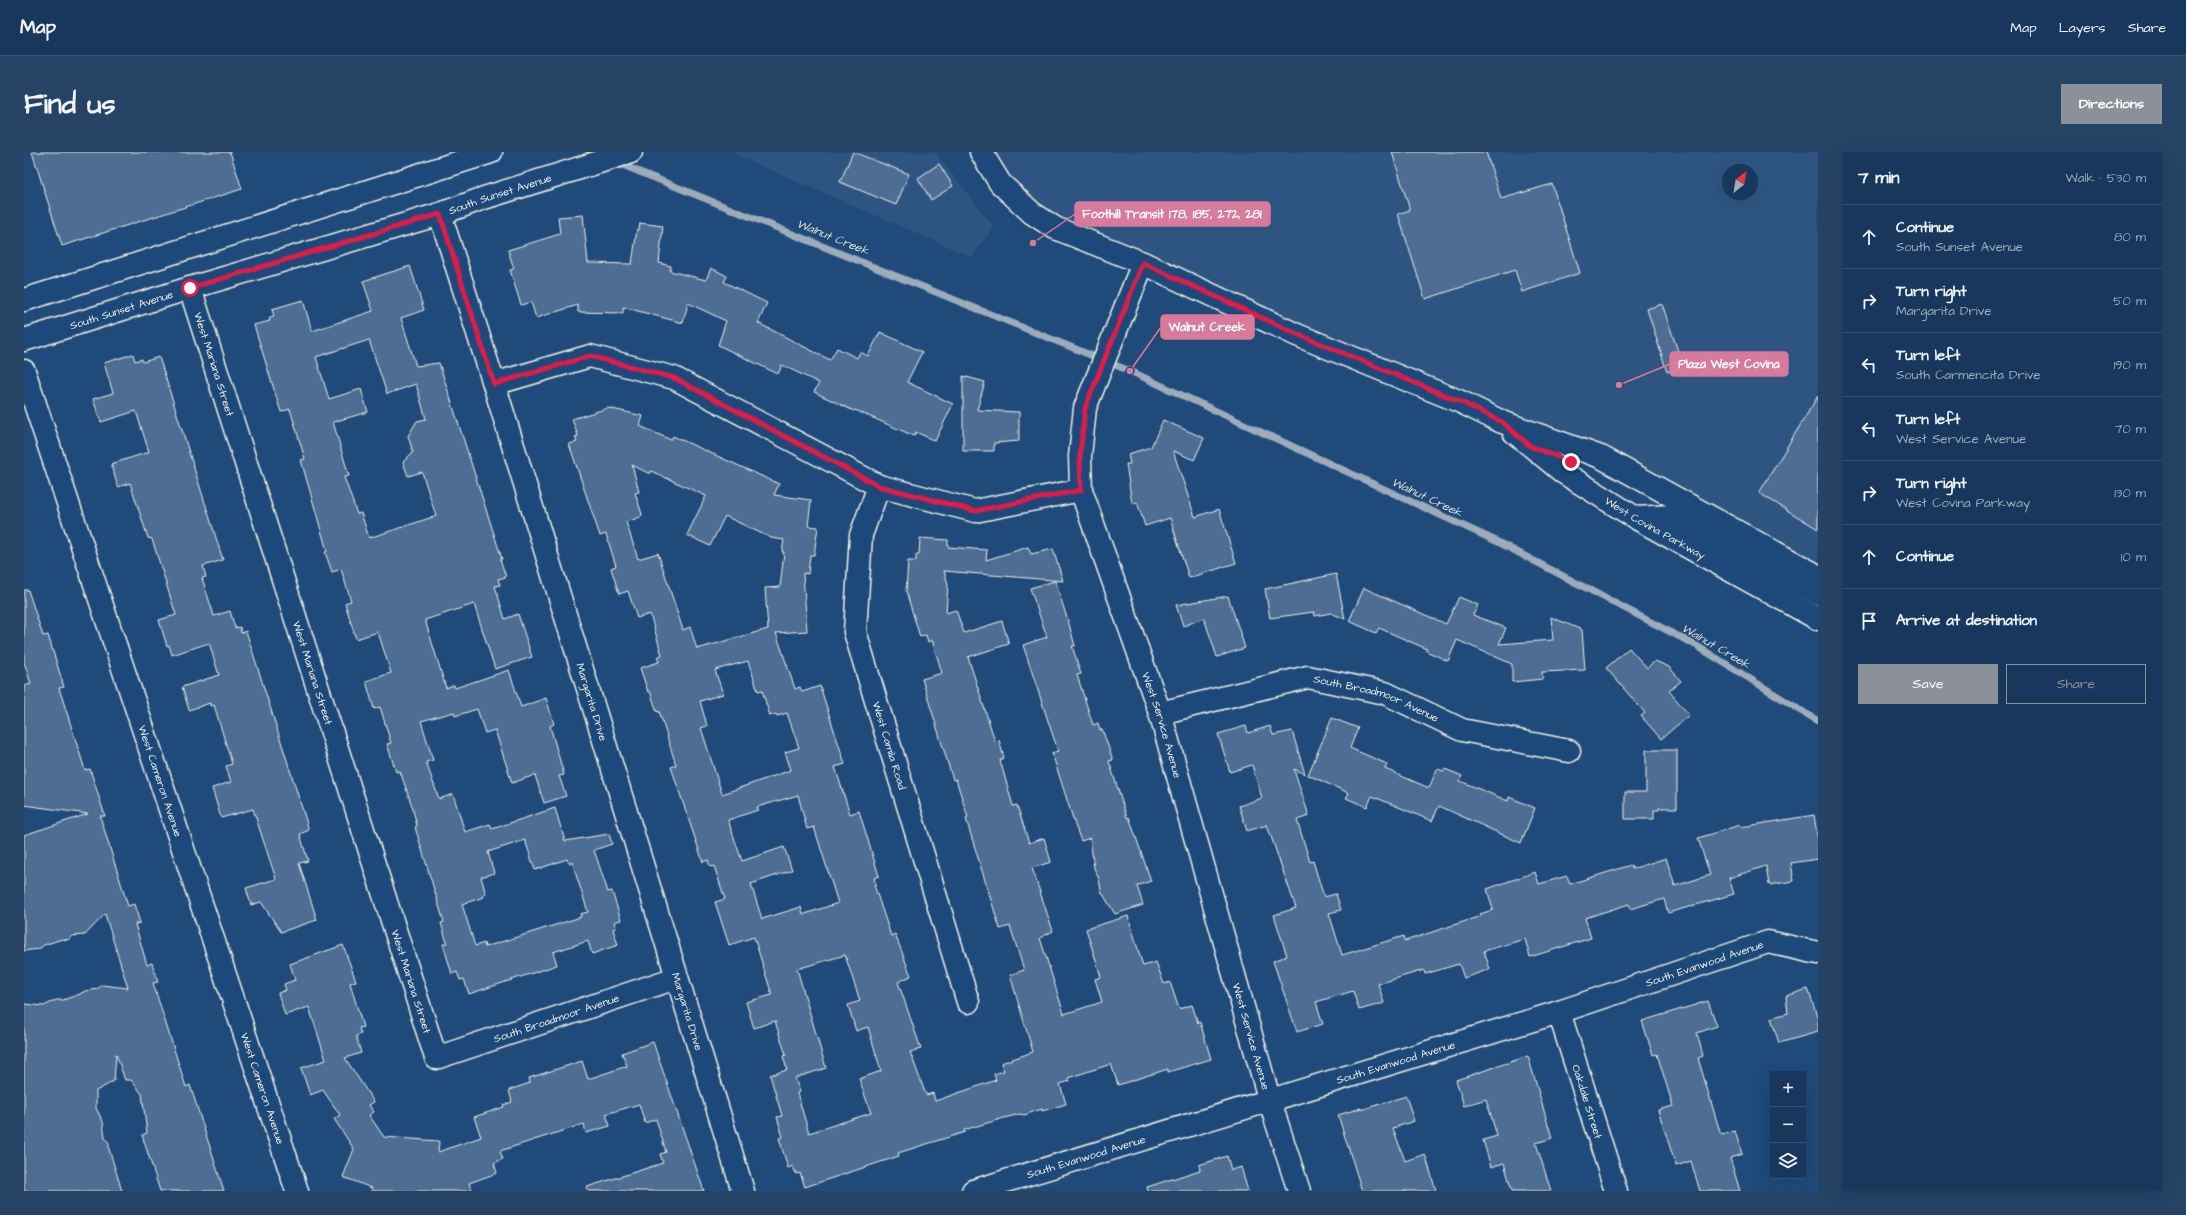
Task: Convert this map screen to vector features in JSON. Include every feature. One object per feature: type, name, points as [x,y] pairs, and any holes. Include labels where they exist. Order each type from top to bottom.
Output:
[{"type":"street","points":[[24,300],[491,152]]},
{"type":"street","name":"South Sunset Avenue","points":[[24,340],[190,288],[440,214],[484,198],[631,152]]},
{"type":"street","name":"West Covina Parkway","points":[[981,152],[1000,183],[1032,213],[1056,228],[1143,263],[1297,334],[1461,402],[1502,422],[1601,457],[1818,576]]},
{"type":"street","name":"Margarita Drive","points":[[440,214],[494,384],[676,978],[743,1191]]},
{"type":"street","name":"West Service Avenue","points":[[1143,263],[1120,317],[1085,408],[1080,456],[1081,490],[1160,713],[1270,1102],[1300,1191]]},
{"type":"street","name":"West Mariana Street","points":[[190,288],[436,1058]]},
{"type":"street","points":[[494,384],[590,356],[674,378],[879,486],[975,511],[1081,490]]},
{"type":"street","name":"West Cameron Avenue","points":[[24,371],[297,1191]]},
{"type":"street","name":"West Covina Parkway","points":[[1502,422],[1564,473],[1636,518],[1818,619]]},
{"type":"street","points":[[1530,446],[1571,462],[1601,457]]},
{"type":"street","name":"West Camila Road","points":[[879,486],[861,535],[854,632],[968,1002]]},
{"type":"street","points":[[1636,518],[1671,516],[1818,594]]},
{"type":"street","name":"South Broadmoor Avenue","points":[[1160,713],[1308,677],[1385,693],[1462,730],[1569,751]]},
{"type":"street","name":"South Evanwood Avenue","points":[[973,1191],[1013,1185],[1270,1102],[1559,1012],[1768,942],[1818,952]]},
{"type":"street","name":"South Broadmoor Avenue","points":[[436,1058],[676,978]]},
{"type":"street","name":"Oakdale Street","points":[[1559,1012],[1616,1191]]},
{"type":"shaded area","points":[[733,152],[935,152],[994,227],[972,257],[733,154]]},
{"type":"shaded area","points":[[981,152],[1818,152],[1818,592],[1584,463],[1461,402],[1055,228]]},
{"type":"building","points":[[32,152],[230,152],[242,189],[62,246]]},
{"type":"building","points":[[853,152],[909,174],[896,205],[840,182]]},
{"type":"building","points":[[1392,152],[1486,152],[1501,199],[1552,184],[1580,273],[1522,292],[1515,270],[1425,299],[1398,214],[1410,210]]},
{"type":"building","points":[[939,164],[953,186],[931,200],[918,178]]},
{"type":"building","points":[[583,215],[588,263],[632,264],[637,229],[639,230],[640,223],[663,226],[659,263],[671,266],[670,271],[706,280],[711,268],[727,276],[724,282],[767,303],[758,323],[830,360],[837,348],[857,358],[860,352],[868,356],[880,332],[922,352],[907,382],[953,404],[935,441],[916,432],[914,436],[855,410],[854,411],[814,392],[819,383],[782,365],[778,374],[718,345],[726,321],[688,303],[683,323],[623,307],[623,313],[578,312],[578,305],[536,318],[531,302],[521,305],[510,270],[514,269],[508,250],[560,234],[558,217]]},
{"type":"building","points":[[410,266],[424,310],[401,318],[416,366],[439,363],[502,559],[500,559],[506,577],[498,579],[500,585],[495,586],[505,619],[518,614],[532,657],[495,669],[474,604],[425,620],[446,688],[454,685],[455,688],[509,670],[521,707],[546,698],[554,724],[550,726],[564,775],[559,776],[566,796],[544,803],[535,775],[512,783],[495,730],[485,733],[477,709],[455,716],[454,712],[421,721],[433,760],[426,762],[439,799],[453,794],[465,832],[490,824],[492,829],[555,808],[565,841],[609,834],[612,844],[594,850],[608,892],[612,891],[621,920],[614,922],[616,928],[613,929],[618,945],[592,954],[588,941],[553,952],[557,965],[469,994],[464,979],[460,980],[457,972],[452,974],[443,944],[447,943],[441,923],[444,922],[415,827],[417,826],[412,806],[400,771],[396,772],[387,744],[391,743],[380,707],[374,709],[366,681],[391,673],[378,632],[356,639],[345,603],[351,601],[341,569],[332,572],[325,552],[327,551],[301,460],[305,459],[290,409],[281,412],[254,325],[270,321],[269,318],[274,317],[272,309],[303,300],[312,331],[373,311],[363,281]],"holes":[[[369,340],[387,394],[416,384],[426,419],[417,421],[408,436],[413,452],[403,462],[408,476],[422,472],[436,516],[369,538],[361,513],[357,514],[344,477],[349,476],[333,422],[368,412],[361,389],[329,399],[316,357]],[[525,840],[535,870],[567,859],[569,863],[572,862],[588,912],[580,914],[581,917],[485,947],[484,943],[475,946],[462,904],[484,897],[483,895],[486,894],[481,877],[494,873],[488,852]]]},
{"type":"building","points":[[1662,304],[1683,366],[1667,372],[1647,309]]},
{"type":"building","points":[[133,354],[135,361],[142,359],[143,362],[159,357],[223,560],[203,566],[206,577],[202,578],[214,616],[230,611],[235,628],[240,627],[241,633],[246,631],[309,830],[300,834],[308,861],[299,863],[317,920],[281,932],[261,902],[251,905],[246,888],[276,879],[253,809],[221,818],[212,788],[231,782],[226,766],[232,764],[214,705],[210,706],[210,703],[189,710],[182,687],[219,675],[209,643],[172,655],[169,645],[167,646],[159,620],[176,615],[152,539],[148,538],[130,483],[118,487],[111,464],[149,452],[136,411],[101,422],[93,399],[113,393],[104,363]]},
{"type":"building","points":[[963,376],[985,382],[977,410],[1019,412],[1019,441],[994,443],[994,451],[963,451]]},
{"type":"building","points":[[1818,396],[1818,529],[1759,493]]},
{"type":"building","points":[[608,408],[643,416],[640,426],[671,440],[673,436],[779,484],[774,495],[811,500],[808,526],[818,527],[814,555],[810,555],[808,574],[803,573],[807,631],[776,633],[795,689],[800,687],[802,692],[820,686],[845,764],[835,767],[850,814],[859,811],[879,876],[874,878],[876,885],[874,885],[891,936],[895,934],[911,976],[898,982],[921,1049],[910,1052],[926,1095],[933,1093],[935,1101],[996,1080],[994,1074],[1004,1071],[1001,1063],[1033,1052],[1010,975],[1024,970],[1010,926],[1000,929],[966,819],[968,818],[956,779],[953,780],[922,679],[942,673],[932,640],[928,642],[926,635],[920,637],[906,591],[908,561],[916,561],[916,555],[919,555],[920,538],[948,540],[948,547],[987,550],[986,560],[1028,547],[1031,554],[1053,549],[1063,581],[944,571],[948,584],[946,613],[956,610],[964,633],[1002,621],[1009,644],[968,657],[995,741],[999,740],[1004,758],[1000,760],[1013,806],[1017,805],[1029,843],[1044,838],[1051,862],[1032,868],[1053,931],[1040,938],[1064,1014],[1102,1002],[1095,979],[1101,977],[1086,929],[1128,916],[1143,966],[1156,962],[1164,984],[1170,982],[1179,1009],[1192,1005],[1198,1023],[1200,1022],[1211,1059],[1168,1072],[1168,1069],[1118,1085],[1111,1064],[1068,1078],[1070,1081],[1060,1084],[1066,1104],[1042,1111],[1042,1109],[1024,1115],[1020,1114],[1004,1118],[964,1130],[965,1132],[898,1153],[899,1156],[805,1187],[800,1173],[796,1174],[793,1166],[788,1168],[779,1138],[783,1137],[777,1117],[782,1116],[770,1075],[787,1070],[783,1056],[786,1055],[775,1021],[754,1028],[746,1002],[772,995],[754,937],[729,945],[715,902],[725,899],[714,866],[710,867],[708,860],[703,862],[671,767],[676,765],[659,711],[657,712],[650,691],[648,692],[640,668],[659,662],[657,657],[662,655],[650,614],[637,618],[628,591],[619,594],[611,568],[616,566],[606,534],[600,536],[569,444],[577,442],[575,437],[578,436],[572,419]],"holes":[[[632,465],[650,474],[651,471],[706,496],[687,535],[710,546],[725,516],[771,538],[784,540],[780,587],[765,588],[768,629],[697,649],[690,627],[683,630],[658,553],[638,559],[626,522],[641,517],[642,514],[635,493],[639,492]],[[748,661],[758,691],[762,690],[770,716],[776,714],[777,716],[787,713],[799,748],[785,752],[791,770],[722,794],[701,728],[707,726],[700,701],[723,694],[715,670]],[[798,795],[807,829],[814,827],[838,903],[805,914],[803,914],[801,907],[762,919],[751,884],[792,870],[784,847],[742,861],[728,820],[758,810],[757,807]],[[845,955],[860,1001],[848,1005],[856,1031],[868,1027],[881,1071],[859,1079],[871,1113],[809,1133],[797,1093],[800,1092],[795,1078],[826,1068],[797,969]]]},
{"type":"building","points":[[1163,420],[1204,438],[1194,460],[1173,451],[1195,517],[1219,509],[1236,563],[1189,578],[1170,518],[1145,526],[1137,502],[1132,504],[1126,464],[1130,464],[1128,454],[1151,447]]},
{"type":"building","points":[[1336,574],[1345,619],[1331,613],[1315,616],[1314,612],[1270,618],[1265,589]]},
{"type":"building","points":[[1055,581],[1075,646],[1072,646],[1081,674],[1077,675],[1093,725],[1098,723],[1100,730],[1102,729],[1113,760],[1109,761],[1127,818],[1129,817],[1151,881],[1137,886],[1143,905],[1115,914],[1101,891],[1099,879],[1094,868],[1090,838],[1081,841],[1075,825],[1052,753],[1058,751],[1023,645],[1047,637],[1030,588]]},
{"type":"building","points":[[1364,588],[1446,624],[1459,597],[1478,605],[1473,615],[1506,628],[1499,644],[1553,640],[1551,617],[1582,630],[1585,670],[1542,672],[1543,679],[1512,682],[1512,664],[1457,640],[1448,661],[1426,651],[1427,649],[1379,628],[1376,633],[1349,621]]},
{"type":"building","points":[[24,590],[28,590],[43,636],[48,635],[64,687],[59,688],[85,770],[90,769],[105,816],[100,816],[128,906],[134,904],[140,923],[135,924],[147,965],[152,963],[158,982],[153,983],[186,1087],[190,1085],[224,1191],[160,1191],[142,1135],[147,1133],[142,1094],[131,1080],[125,1080],[116,1054],[114,1081],[96,1091],[96,1108],[103,1122],[105,1138],[109,1143],[109,1149],[122,1191],[24,1191],[24,1004],[44,1006],[56,1000],[63,1000],[85,991],[97,989],[102,985],[128,988],[105,914],[85,935],[72,936],[68,940],[62,939],[44,945],[39,949],[24,951],[24,835],[88,814],[24,805],[24,686],[31,684],[24,662]]},
{"type":"building","points":[[1228,596],[1245,648],[1217,657],[1204,618],[1183,626],[1176,605]]},
{"type":"building","points":[[1629,648],[1647,668],[1655,661],[1669,667],[1681,681],[1669,691],[1689,715],[1661,739],[1641,716],[1645,713],[1606,668]]},
{"type":"building","points":[[1332,718],[1358,728],[1350,748],[1387,764],[1385,769],[1429,788],[1437,769],[1444,771],[1445,769],[1462,776],[1460,781],[1508,801],[1509,797],[1535,808],[1521,843],[1439,806],[1432,821],[1372,796],[1367,807],[1346,798],[1349,793],[1308,775]]},
{"type":"building","points":[[1246,726],[1248,733],[1270,726],[1273,735],[1292,731],[1305,774],[1294,769],[1309,816],[1297,820],[1310,862],[1313,861],[1324,897],[1336,894],[1341,910],[1329,913],[1342,955],[1404,936],[1405,941],[1481,916],[1480,914],[1493,910],[1487,889],[1535,872],[1539,884],[1567,876],[1570,884],[1631,865],[1632,869],[1666,858],[1675,886],[1710,875],[1698,838],[1740,825],[1741,827],[1814,815],[1818,840],[1818,859],[1791,863],[1794,881],[1769,885],[1766,866],[1729,878],[1734,894],[1668,913],[1664,899],[1630,909],[1629,904],[1585,918],[1591,938],[1530,957],[1525,939],[1484,951],[1490,969],[1464,978],[1459,964],[1425,974],[1424,970],[1378,984],[1384,1003],[1359,1010],[1353,991],[1316,1002],[1323,1024],[1297,1032],[1273,961],[1287,956],[1274,915],[1296,908],[1267,825],[1247,831],[1239,806],[1262,798],[1252,765],[1230,772],[1218,734]]},
{"type":"building","points":[[1646,750],[1677,750],[1677,808],[1659,808],[1659,810],[1654,810],[1654,819],[1625,819],[1625,792],[1646,792]]},
{"type":"building","points":[[343,945],[356,981],[350,983],[363,1027],[359,1028],[361,1034],[356,1036],[361,1053],[345,1058],[374,1102],[369,1105],[374,1112],[369,1115],[384,1137],[439,1141],[438,1152],[481,1137],[474,1117],[504,1107],[503,1105],[512,1102],[509,1090],[530,1083],[529,1078],[582,1061],[588,1079],[627,1066],[622,1053],[653,1042],[704,1191],[588,1191],[587,1187],[663,1163],[660,1154],[666,1152],[656,1119],[645,1123],[639,1104],[606,1114],[610,1126],[586,1133],[584,1124],[500,1151],[503,1159],[494,1163],[497,1173],[469,1183],[472,1191],[372,1191],[372,1188],[343,1177],[354,1149],[334,1119],[340,1115],[323,1090],[310,1095],[301,1068],[326,1060],[309,1007],[285,1015],[278,993],[286,990],[284,984],[295,980],[290,964]]},
{"type":"building","points":[[1808,989],[1818,1019],[1818,1032],[1779,1043],[1771,1018],[1788,1013],[1786,996]]},
{"type":"building","points":[[1708,1001],[1717,1026],[1697,1033],[1703,1056],[1698,1058],[1720,1132],[1722,1135],[1735,1131],[1742,1154],[1730,1158],[1740,1191],[1700,1191],[1691,1161],[1676,1166],[1658,1110],[1673,1106],[1657,1054],[1653,1055],[1642,1021]]},
{"type":"building","points":[[1528,1056],[1552,1138],[1536,1143],[1551,1191],[1512,1191],[1504,1163],[1491,1167],[1483,1140],[1497,1136],[1486,1099],[1464,1106],[1456,1080]]},
{"type":"building","points":[[1406,1096],[1414,1121],[1393,1128],[1405,1161],[1425,1154],[1436,1191],[1362,1191],[1338,1115],[1361,1108],[1361,1110]]},
{"type":"building","points":[[1227,1156],[1231,1170],[1241,1167],[1248,1191],[1148,1191],[1147,1187],[1200,1170],[1199,1165]]},
{"type":"waterway","name":"Walnut Creek","points":[[589,152],[600,156]]},
{"type":"waterway","name":"Walnut Creek","points":[[615,162],[1130,371],[1496,541],[1697,646],[1818,721]]},
{"type":"place","name":"Foothill Transit 178, 185, 272, 281","points":[[1033,243]]},
{"type":"place","name":"Walnut Creek","points":[[1130,371]]},
{"type":"place","name":"Plaza West Covina","points":[[1619,385]]},
{"type":"route","points":[[190,288],[440,214],[494,384],[590,356],[674,378],[879,486],[975,511],[1081,490],[1080,456],[1085,408],[1120,317],[1143,263],[1297,334],[1461,402],[1502,422],[1530,446],[1571,462]]}]
